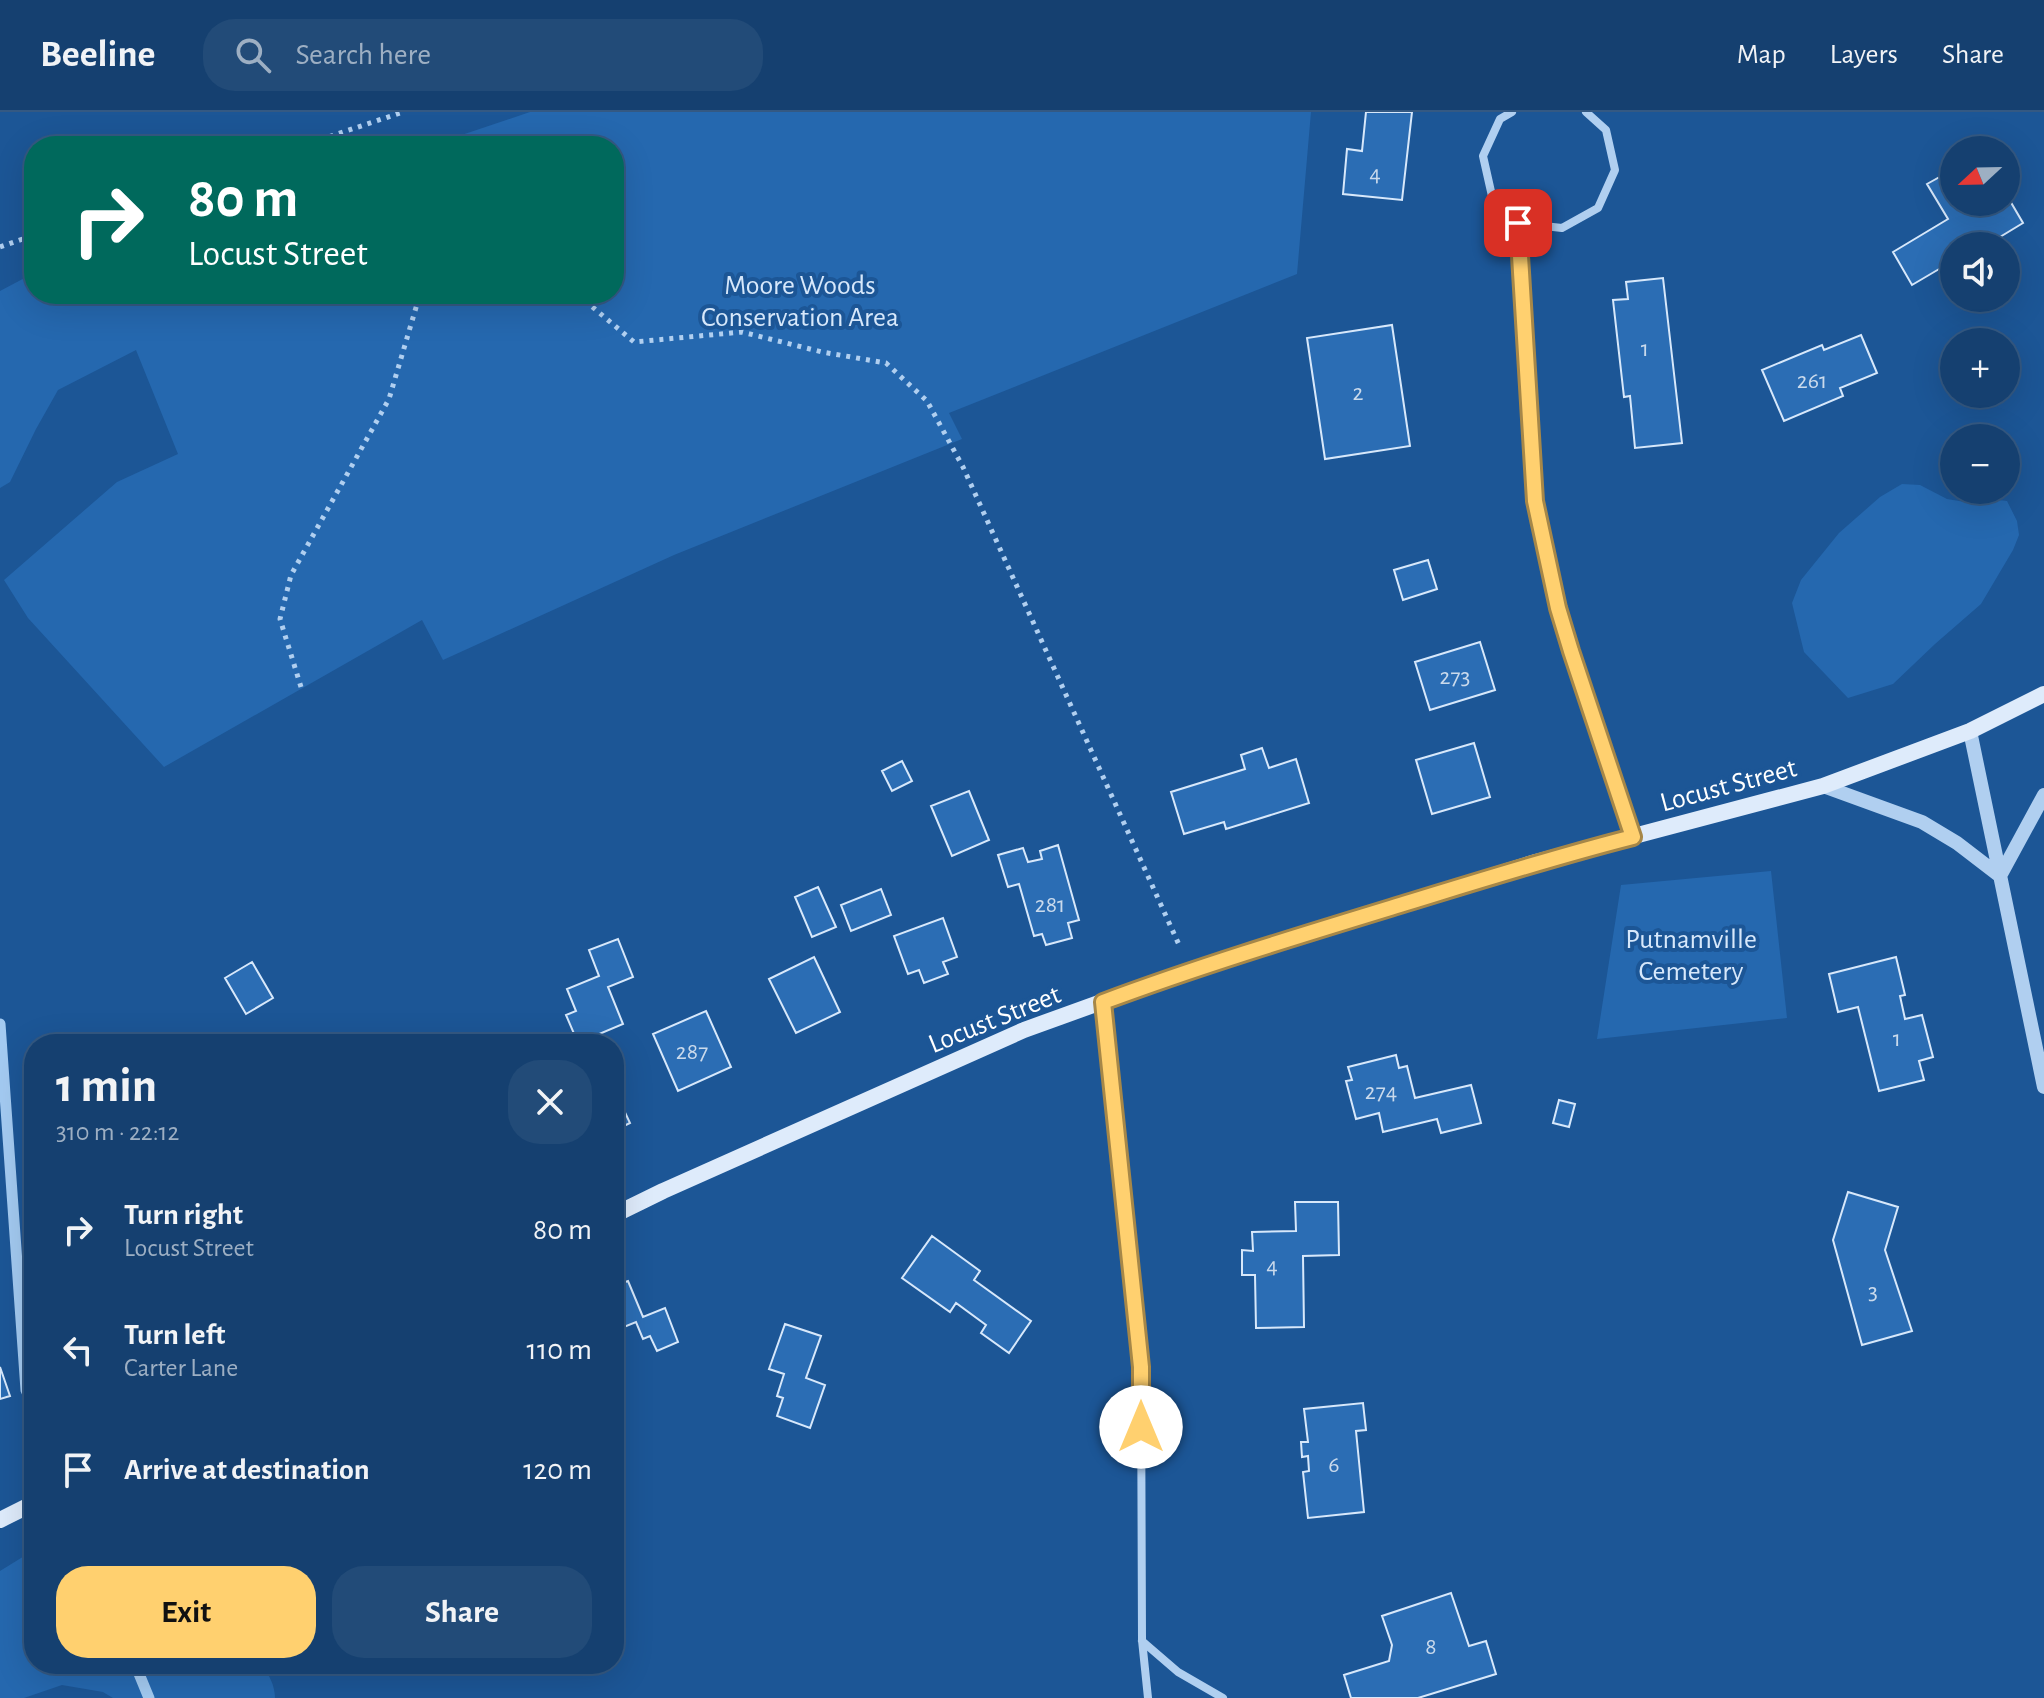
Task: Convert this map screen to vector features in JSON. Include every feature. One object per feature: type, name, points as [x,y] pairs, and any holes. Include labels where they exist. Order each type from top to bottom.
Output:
[{"type":"main road","name":"Locust Street","points":[[624,1210],[1024,1030],[1190,970],[1536,862],[1823,786],[1970,731],[2044,694]]},
{"type":"main road","points":[[0,1520],[24,1508]]},
{"type":"street","points":[[1512,112],[1500,119],[1483,156],[1492,196],[1518,223],[1562,228],[1598,208],[1615,170],[1606,130],[1586,112]]},
{"type":"street","points":[[1518,223],[1535,501],[1558,608],[1633,837]]},
{"type":"street","points":[[1970,731],[2044,1087]]},
{"type":"street","points":[[1823,786],[1922,822],[1957,843],[2000,876]]},
{"type":"street","points":[[2000,876],[2044,795]]},
{"type":"street","points":[[1103,1002],[1141,1367],[1142,1640],[1148,1698]]},
{"type":"street","points":[[1142,1640],[1178,1672],[1223,1698]]},
{"type":"path","points":[[330,136],[403,112]]},
{"type":"path","points":[[0,247],[24,239]]},
{"type":"path","points":[[301,687],[280,619],[291,575],[389,399],[417,304]]},
{"type":"path","points":[[589,304],[634,342],[742,332],[822,352],[886,363],[927,401],[963,467],[1190,970]]},
{"type":"green space","name":"Moore Woods Conservation Area","points":[[530,112],[1311,112],[1297,274],[949,413],[962,439],[674,555],[443,660],[422,620],[164,767],[28,618],[4,580],[117,482],[178,454],[136,350],[58,390],[10,482],[0,488],[0,291],[24,278],[24,304],[624,304],[624,136],[459,136]]},
{"type":"green space","points":[[1902,484],[1920,485],[1940,495],[1940,504],[2008,504],[2017,521],[2019,535],[1981,604],[1893,684],[1848,698],[1804,652],[1792,603],[1801,580],[1839,533],[1880,497]]},
{"type":"green space","name":"Putnamville Cemetery","points":[[1771,871],[1787,1018],[1597,1039],[1621,885]]},
{"type":"green space","points":[[24,1556],[24,1674],[268,1674],[275,1698],[113,1698],[103,1692],[62,1685],[24,1698],[0,1698],[0,1571]]},
{"type":"building","points":[[1366,112],[1412,112],[1402,200],[1343,194],[1347,149],[1362,151]]},
{"type":"building","points":[[1940,177],[1940,206],[1927,184]]},
{"type":"building","points":[[1946,216],[2019,216],[2023,223],[2008,232],[1940,232],[1940,268],[1912,285],[1893,252],[1948,219]]},
{"type":"building","points":[[1663,278],[1682,443],[1635,448],[1630,396],[1624,397],[1613,300],[1628,299],[1626,282]]},
{"type":"building","points":[[1392,325],[1410,446],[1325,459],[1307,338]]},
{"type":"building","points":[[1861,335],[1877,373],[1840,388],[1843,396],[1784,421],[1762,370],[1822,345],[1824,350]]},
{"type":"building","points":[[1428,560],[1437,589],[1403,600],[1394,570]]},
{"type":"building","points":[[1480,642],[1495,690],[1430,710],[1415,662]]},
{"type":"building","points":[[1474,743],[1490,797],[1432,814],[1416,760]]},
{"type":"building","points":[[1262,748],[1269,768],[1296,759],[1309,803],[1226,829],[1224,822],[1184,834],[1171,792],[1245,769],[1241,755]]},
{"type":"building","points":[[902,761],[912,781],[892,791],[882,771]]},
{"type":"building","points":[[969,791],[989,840],[952,856],[931,806]]},
{"type":"building","points":[[1058,845],[1079,920],[1068,923],[1072,938],[1046,945],[1042,934],[1034,936],[1019,884],[1008,887],[998,855],[1023,848],[1028,862],[1042,859],[1040,851]]},
{"type":"building","points":[[818,887],[836,927],[812,937],[795,897]]},
{"type":"building","points":[[881,889],[891,915],[851,931],[841,905]]},
{"type":"building","points":[[943,918],[957,957],[943,962],[948,974],[924,983],[919,970],[908,974],[894,936]]},
{"type":"building","points":[[618,939],[633,977],[608,987],[623,1024],[599,1034],[574,1034],[566,1015],[576,1011],[567,989],[599,976],[589,950]]},
{"type":"building","points":[[814,957],[840,1012],[796,1033],[769,979]]},
{"type":"building","points":[[1896,957],[1905,995],[1900,996],[1905,1019],[1922,1015],[1933,1057],[1919,1061],[1924,1080],[1879,1091],[1858,1007],[1838,1012],[1829,974]]},
{"type":"building","points":[[252,962],[273,998],[246,1014],[225,978]]},
{"type":"building","points":[[706,1011],[731,1067],[678,1091],[653,1034]]},
{"type":"building","points":[[1396,1055],[1399,1068],[1407,1066],[1415,1098],[1471,1085],[1481,1123],[1441,1133],[1437,1119],[1383,1132],[1379,1113],[1356,1119],[1346,1081],[1352,1080],[1348,1067]]},
{"type":"building","points":[[1559,1100],[1575,1104],[1569,1127],[1553,1123]]},
{"type":"building","points":[[624,1110],[630,1123],[624,1126]]},
{"type":"building","points":[[1848,1192],[1898,1207],[1885,1250],[1912,1331],[1862,1345],[1833,1240]]},
{"type":"building","points":[[1295,1202],[1338,1202],[1339,1255],[1303,1256],[1304,1327],[1256,1328],[1255,1275],[1242,1275],[1242,1250],[1253,1251],[1252,1232],[1296,1231]]},
{"type":"building","points":[[932,1236],[980,1271],[974,1280],[1031,1321],[1009,1353],[981,1333],[986,1325],[956,1303],[950,1312],[902,1278]]},
{"type":"building","points":[[628,1281],[643,1317],[665,1308],[678,1342],[657,1351],[650,1336],[643,1339],[636,1322],[624,1327],[624,1282]]},
{"type":"building","points":[[785,1324],[821,1336],[806,1378],[825,1385],[810,1428],[777,1416],[783,1398],[777,1396],[784,1374],[769,1369]]},
{"type":"building","points":[[0,1367],[10,1396],[0,1399]]},
{"type":"building","points":[[1363,1403],[1366,1430],[1356,1431],[1364,1512],[1308,1518],[1303,1472],[1309,1471],[1308,1456],[1302,1457],[1301,1442],[1308,1442],[1304,1409]]},
{"type":"building","points":[[1451,1593],[1469,1646],[1486,1641],[1496,1674],[1418,1698],[1351,1698],[1344,1675],[1389,1661],[1392,1645],[1382,1616]]},
{"type":"waterway","points":[[0,1024],[24,1362]]},
{"type":"waterway","points":[[139,1674],[149,1698]]},
{"type":"route","points":[[1141,1427],[1141,1367],[1103,1002],[1190,970],[1536,862],[1633,837],[1558,608],[1535,501],[1518,223]]}]
